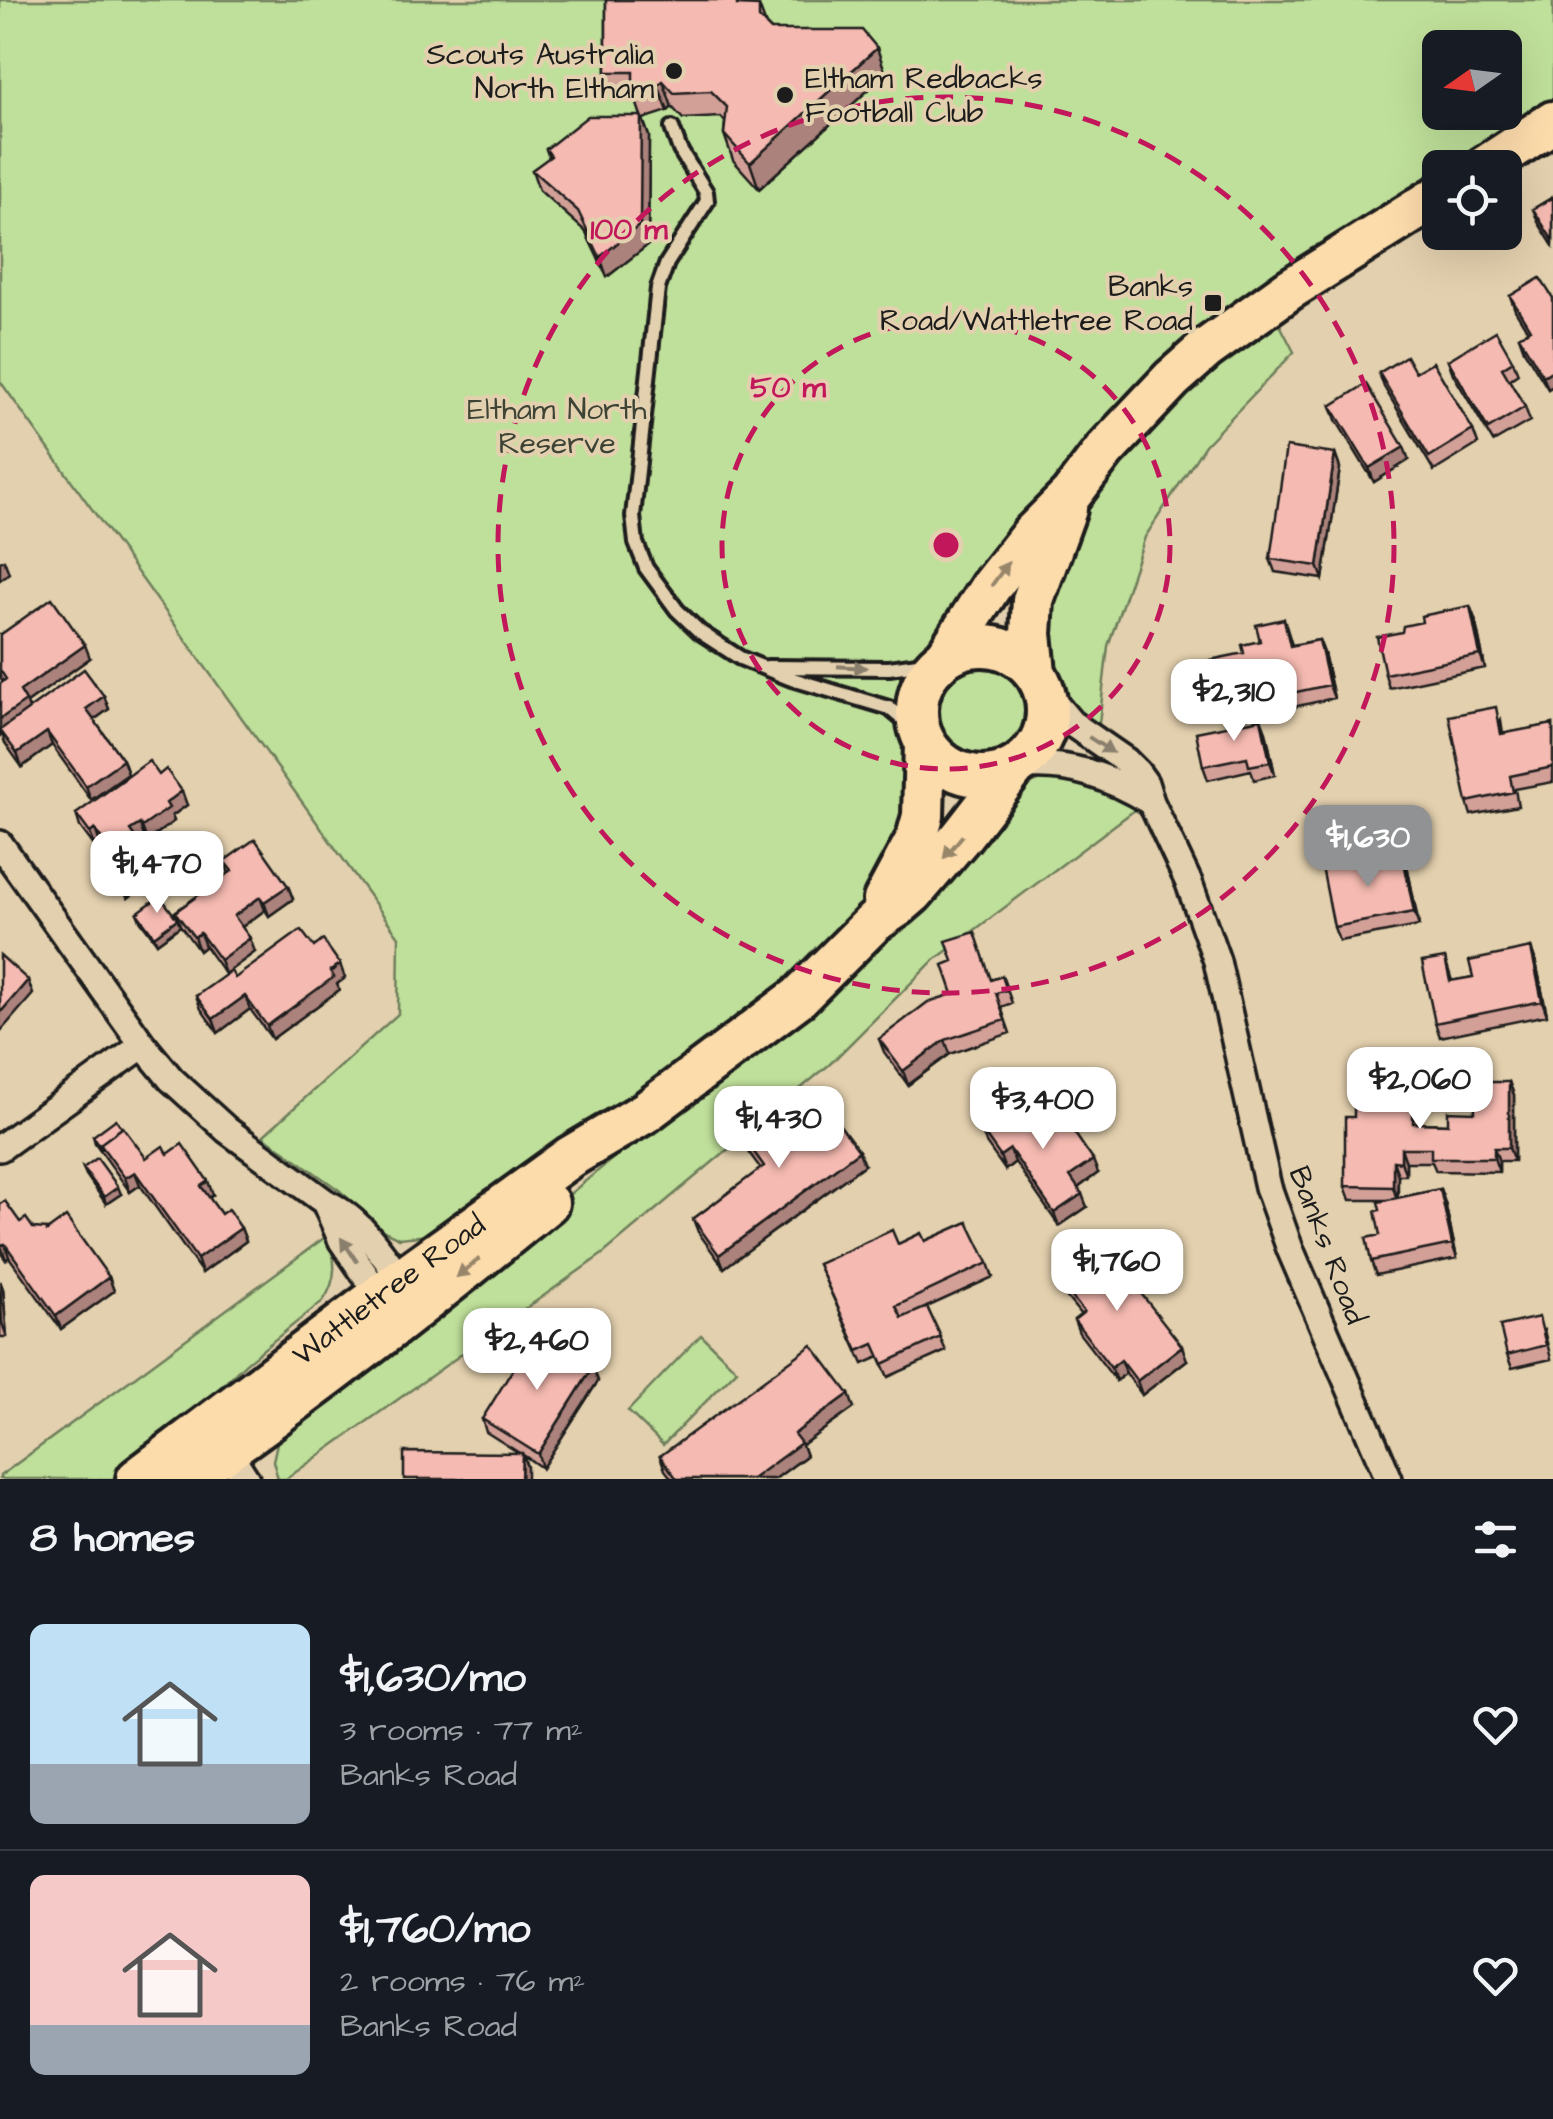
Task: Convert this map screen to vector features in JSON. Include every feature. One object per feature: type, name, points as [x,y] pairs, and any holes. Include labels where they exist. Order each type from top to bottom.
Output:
[{"type":"main road","points":[[1510,150],[1553,122]]},
{"type":"main road","points":[[1070,496],[1033,600],[1031,634],[1048,713],[1044,734],[1033,753],[1015,768],[997,775],[980,777],[948,768],[934,757],[922,739],[916,715],[918,695],[926,676],[1032,534],[1070,496],[1142,410],[1206,349],[1290,289],[1422,206]]},
{"type":"main road","points":[[943,658],[965,648],[1004,648],[1021,658],[1040,682]]},
{"type":"main road","name":"Wattletree Road","points":[[874,922],[917,838],[923,816],[926,780],[922,739]]},
{"type":"main road","name":"Wattletree Road","points":[[186,1479],[228,1451],[570,1157],[646,1112],[799,997],[874,922],[913,893],[1015,768]]},
{"type":"main road","name":"Wattletree Road","points":[[137,1479],[228,1451]]},
{"type":"street","name":"Banks Road","points":[[1040,682],[1071,723],[1137,772],[1189,883],[1218,961],[1264,1171],[1280,1220],[1390,1479]]},
{"type":"street","points":[[1015,768],[1073,768],[1115,782],[1151,802]]},
{"type":"street","points":[[0,844],[171,1079],[200,1108],[325,1202],[342,1241],[400,1300]]},
{"type":"street","points":[[0,1148],[144,1044]]},
{"type":"lane","points":[[672,128],[707,196],[697,220],[667,262],[658,288],[635,494],[636,543],[646,568],[677,610],[720,646],[740,658],[815,687],[878,703],[898,714],[922,739]]},
{"type":"lane","points":[[764,667],[889,668],[943,658]]},
{"type":"green space","name":"Eltham North Reserve","points":[[0,0],[1553,0],[1553,104],[1522,125],[1522,30],[1422,30],[1422,130],[1514,130],[1484,150],[1422,150],[1422,193],[1015,532],[914,660],[901,688],[898,709],[900,729],[910,755],[913,804],[867,899],[812,963],[737,1027],[429,1235],[399,1238],[384,1231],[339,1190],[263,1136],[398,1014],[399,937],[0,381]]},
{"type":"green space","points":[[1277,319],[1294,352],[1205,445],[1145,537],[1108,646],[1098,732],[1066,694],[1054,667],[1043,618],[1074,527],[1108,478],[1182,396]]},
{"type":"green space","points":[[982,666],[1007,674],[1019,686],[1027,711],[1019,736],[1007,748],[982,756],[957,748],[945,736],[937,711],[945,686],[957,674]]},
{"type":"green space","points":[[1052,775],[1071,778],[1140,806],[932,962],[830,1064],[604,1253],[286,1479],[278,1479],[273,1461],[279,1434],[657,1122],[861,962],[1029,785]]},
{"type":"green space","points":[[328,1235],[334,1269],[323,1301],[246,1363],[159,1446],[116,1479],[0,1479],[0,1476]]},
{"type":"green space","points":[[701,1335],[737,1370],[663,1445],[628,1411]]},
{"type":"building","points":[[606,0],[737,0],[737,5],[759,6],[759,18],[771,30],[862,30],[877,48],[750,163],[724,134],[727,107],[711,91],[674,93],[663,81],[633,93],[633,72],[606,72]]},
{"type":"building","points":[[588,116],[641,116],[640,225],[600,257],[578,211],[532,170],[551,156],[546,149]]},
{"type":"building","points":[[1553,197],[1553,241],[1533,209]]},
{"type":"building","points":[[1540,278],[1553,298],[1553,370],[1543,376],[1519,336],[1530,329],[1510,296]]},
{"type":"building","points":[[1496,331],[1513,361],[1502,368],[1525,407],[1488,429],[1448,360]]},
{"type":"building","points":[[1406,356],[1415,372],[1433,362],[1473,430],[1429,457],[1379,373]]},
{"type":"building","points":[[1366,384],[1404,447],[1369,468],[1331,406]]},
{"type":"building","points":[[1286,447],[1335,454],[1318,566],[1270,559]]},
{"type":"building","points":[[52,598],[85,645],[20,691],[26,701],[0,719],[0,684],[6,679],[0,670],[0,635]]},
{"type":"building","points":[[1470,606],[1480,655],[1385,674],[1377,637],[1402,632],[1403,626],[1422,622],[1421,616]]},
{"type":"building","points":[[1284,619],[1290,646],[1319,640],[1329,685],[1221,708],[1210,660],[1244,653],[1242,645],[1260,641],[1256,625]]},
{"type":"building","points":[[84,669],[104,696],[86,709],[123,760],[86,786],[47,732],[17,753],[0,730]]},
{"type":"building","points":[[1496,707],[1501,734],[1553,724],[1553,767],[1510,776],[1513,792],[1467,802],[1449,716]]},
{"type":"building","points":[[1261,719],[1270,762],[1249,766],[1247,757],[1203,766],[1196,732]]},
{"type":"building","points":[[149,761],[159,775],[166,769],[182,791],[166,803],[169,808],[142,827],[140,824],[130,830],[153,862],[123,884],[104,857],[111,852],[95,829],[90,833],[76,814]]},
{"type":"building","points":[[255,839],[288,886],[264,902],[260,897],[234,916],[250,938],[220,960],[200,933],[194,937],[175,912],[232,871],[224,861]]},
{"type":"building","points":[[1402,852],[1414,912],[1334,927],[1322,867]]},
{"type":"building","points":[[160,896],[177,919],[154,936],[137,913]]},
{"type":"building","points":[[301,930],[314,947],[323,940],[340,964],[330,971],[334,977],[267,1026],[245,996],[213,1019],[196,996],[231,971],[235,978]]},
{"type":"building","points":[[975,932],[991,980],[1002,976],[1007,990],[996,993],[1005,1020],[945,1040],[903,1071],[879,1039],[928,1002],[953,994],[943,965],[953,961],[946,941]]},
{"type":"building","points":[[1531,948],[1542,1001],[1435,1023],[1422,962],[1445,958],[1450,981],[1473,977],[1469,961]]},
{"type":"building","points":[[0,955],[28,980],[0,1013]]},
{"type":"building","points":[[1474,1082],[1509,1082],[1509,1148],[1494,1148],[1494,1158],[1431,1158],[1431,1148],[1401,1148],[1401,1162],[1393,1161],[1393,1187],[1345,1186],[1345,1117],[1354,1117],[1354,1091],[1413,1091],[1413,1123],[1448,1124],[1448,1111],[1475,1112]]},
{"type":"building","points":[[814,1090],[859,1151],[719,1255],[693,1219],[764,1166],[746,1141]]},
{"type":"building","points":[[1054,1103],[1093,1160],[1070,1176],[1082,1194],[1054,1213],[1010,1149],[1000,1156],[981,1129],[1013,1107],[1024,1124]]},
{"type":"building","points":[[116,1119],[122,1128],[100,1144],[102,1150],[93,1136]]},
{"type":"building","points":[[123,1127],[146,1158],[163,1146],[168,1154],[182,1144],[208,1181],[201,1186],[221,1214],[228,1209],[241,1228],[197,1259],[135,1172],[125,1178],[100,1144]]},
{"type":"building","points":[[97,1158],[118,1187],[104,1197],[83,1168]]},
{"type":"building","points":[[1440,1189],[1452,1244],[1371,1261],[1366,1238],[1380,1235],[1375,1211],[1380,1210],[1378,1202]]},
{"type":"building","points":[[5,1201],[20,1222],[26,1218],[33,1228],[47,1231],[66,1217],[109,1277],[56,1316],[5,1244],[0,1245],[0,1204]]},
{"type":"building","points":[[968,1222],[988,1263],[896,1306],[902,1318],[927,1307],[941,1337],[883,1364],[874,1344],[858,1351],[818,1264],[892,1230],[898,1244],[921,1233],[925,1241]]},
{"type":"building","points":[[1101,1242],[1182,1346],[1137,1381],[1121,1360],[1111,1368],[1074,1320],[1084,1312],[1056,1277]]},
{"type":"building","points":[[1539,1317],[1546,1345],[1507,1355],[1500,1326]]},
{"type":"building","points":[[536,1332],[593,1367],[538,1454],[482,1419]]},
{"type":"building","points":[[812,1345],[849,1394],[794,1434],[801,1443],[752,1479],[677,1479],[660,1456]]},
{"type":"building","points":[[404,1452],[522,1453],[521,1479],[404,1479]]},
{"type":"place","name":"Scouts Australia North Eltham","points":[[674,71]]},
{"type":"place","name":"Eltham Redbacks Football Club","points":[[785,95]]},
{"type":"place","name":"Banks Road/Wattletree Road","points":[[1213,303]]}]
